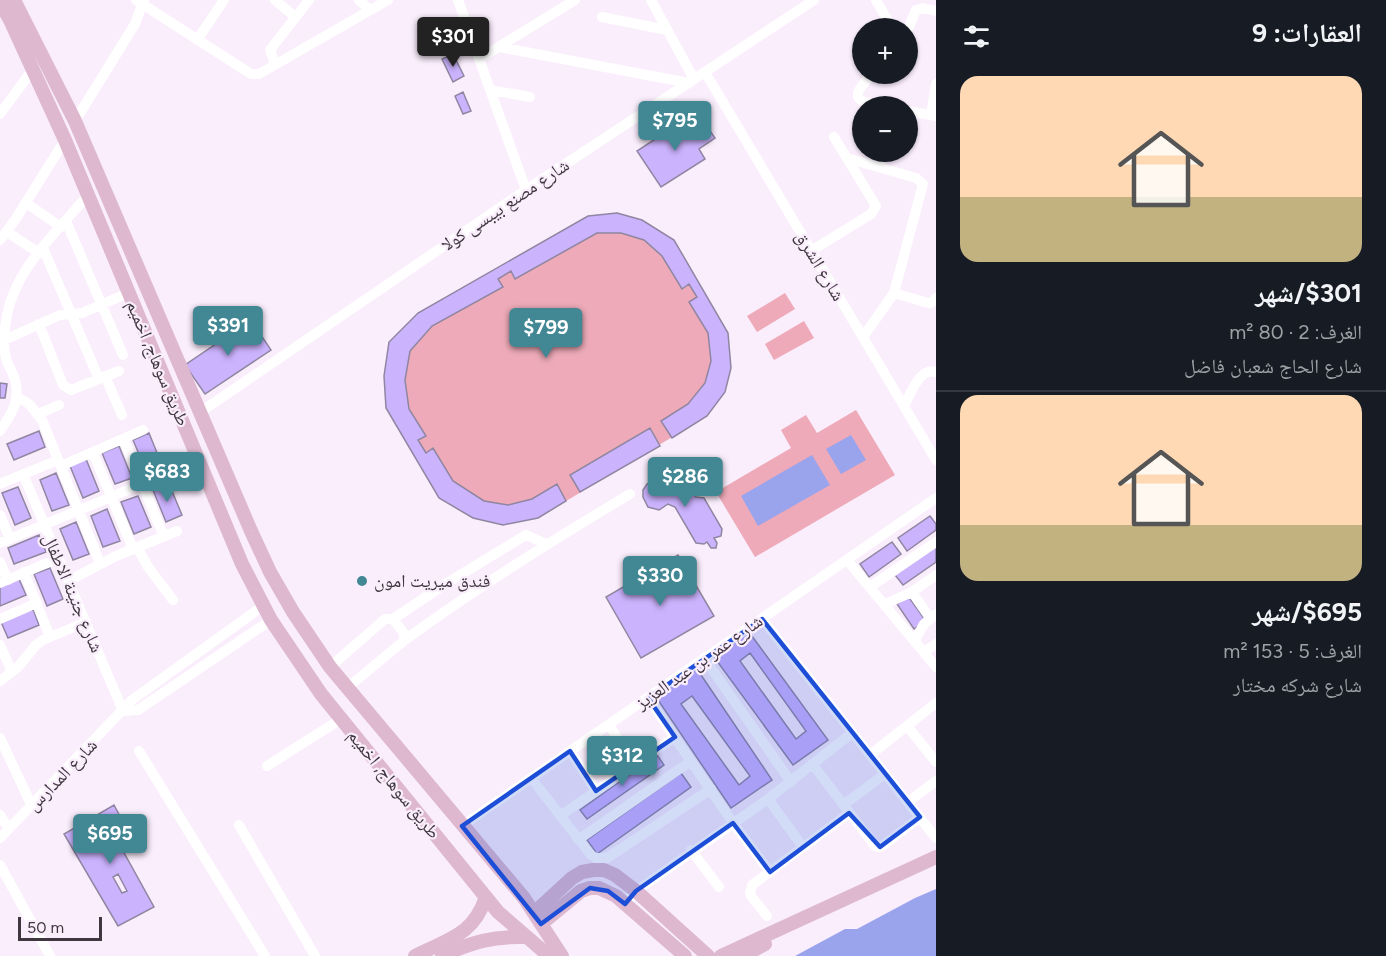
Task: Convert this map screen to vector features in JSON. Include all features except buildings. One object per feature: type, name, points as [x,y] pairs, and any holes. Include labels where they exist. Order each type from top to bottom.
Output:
[{"type":"main road","name":"طريق سوهاج, اخميم","points":[[14,0],[75,121],[199,413],[270,572],[293,612],[339,678],[513,885],[562,956]]},
{"type":"main road","name":"طريق سوهاج, اخميم","points":[[0,2],[65,140],[242,564],[271,620],[321,694],[486,897],[511,926],[549,956]]},
{"type":"main road","points":[[321,694],[339,678]]},
{"type":"main road","points":[[720,956],[936,857]]},
{"type":"main road","points":[[537,919],[572,878],[582,872],[604,870],[615,875],[636,891],[708,956]]},
{"type":"main road","points":[[537,919],[573,896],[590,888],[599,888],[608,891],[625,904],[685,956]]},
{"type":"main road","points":[[436,953],[471,926],[481,913],[486,897]]},
{"type":"main road","points":[[743,956],[808,921],[821,911]]},
{"type":"main road","points":[[415,956],[504,936],[526,937]]},
{"type":"street","points":[[197,40],[224,0]]},
{"type":"street","points":[[276,0],[295,17]]},
{"type":"street","points":[[275,64],[270,50],[309,0]]},
{"type":"street","points":[[359,0],[370,10]]},
{"type":"street","points":[[75,121],[135,24],[141,2],[250,74],[259,74],[388,0]]},
{"type":"street","points":[[458,0],[526,190]]},
{"type":"street","points":[[479,59],[575,0]]},
{"type":"street","points":[[651,0],[691,81]]},
{"type":"street","name":"شارع مصنع بيبسى كولا","points":[[199,413],[526,190],[813,0]]},
{"type":"street","points":[[876,0],[886,18]]},
{"type":"street","points":[[913,18],[916,10],[923,8],[936,11]]},
{"type":"street","points":[[602,17],[667,30]]},
{"type":"street","points":[[499,47],[691,81]]},
{"type":"street","points":[[0,114],[33,69]]},
{"type":"street","name":"شارع الشرق","points":[[705,72],[936,460]]},
{"type":"street","points":[[918,113],[934,116],[936,84]]},
{"type":"street","points":[[490,90],[530,97]]},
{"type":"street","points":[[811,251],[875,211],[874,201],[834,137]]},
{"type":"street","points":[[65,140],[3,236],[41,251],[122,415]]},
{"type":"street","points":[[847,158],[916,178],[923,183],[894,293],[890,302],[863,338]]},
{"type":"street","points":[[878,167],[880,162]]},
{"type":"street","points":[[0,431],[4,418],[14,408],[17,397],[15,380],[3,360],[6,320],[11,300],[18,282],[88,195]]},
{"type":"street","points":[[26,203],[64,224],[123,355]]},
{"type":"street","points":[[4,340],[60,315],[81,313],[128,293]]},
{"type":"street","points":[[894,293],[928,303],[932,303],[936,298]]},
{"type":"street","points":[[39,324],[65,388],[71,390],[119,371]]},
{"type":"street","points":[[904,406],[925,372],[936,372]]},
{"type":"street","points":[[17,397],[29,404],[38,414],[100,563]]},
{"type":"street","points":[[38,414],[59,405]]},
{"type":"street","points":[[0,484],[23,474],[93,453],[143,430]]},
{"type":"street","points":[[124,440],[164,537]]},
{"type":"street","points":[[93,453],[135,548],[173,600]]},
{"type":"street","name":"شارع جنينة الاطفال","points":[[23,474],[123,711]]},
{"type":"street","points":[[0,515],[5,541],[159,477]]},
{"type":"street","points":[[339,678],[405,640],[448,608],[546,544],[630,494]]},
{"type":"street","name":"شارع عمر بن عبد العزيز","points":[[462,826],[847,561],[935,504]]},
{"type":"street","points":[[68,581],[100,563],[177,531]]},
{"type":"street","points":[[339,678],[385,620],[393,619],[526,535],[546,544]]},
{"type":"street","points":[[870,587],[936,542]]},
{"type":"street","points":[[0,562],[4,581],[58,558]]},
{"type":"street","points":[[847,561],[936,667]]},
{"type":"street","points":[[24,572],[50,636]]},
{"type":"street","points":[[885,604],[912,592],[936,575]]},
{"type":"street","points":[[912,592],[933,616],[915,640]]},
{"type":"street","points":[[0,619],[37,603]]},
{"type":"street","name":"شارع المدارس","points":[[0,838],[132,700],[263,606]]},
{"type":"street","points":[[393,619],[403,632],[405,640]]},
{"type":"street","points":[[762,619],[936,838]]},
{"type":"street","name":"شارع المدارس","points":[[123,711],[138,710],[271,620]]},
{"type":"street","points":[[0,681],[12,672],[36,645],[50,636],[86,622]]},
{"type":"street","points":[[924,652],[936,644]]},
{"type":"street","points":[[0,646],[12,672]]},
{"type":"street","points":[[705,658],[791,782]]},
{"type":"street","points":[[648,698],[733,823],[770,872]]},
{"type":"street","points":[[870,755],[936,704]]},
{"type":"street","points":[[267,766],[341,719]]},
{"type":"street","points":[[609,724],[635,765]]},
{"type":"street","points":[[908,726],[936,762]]},
{"type":"street","points":[[625,904],[636,891],[691,850],[768,799],[852,733]]},
{"type":"street","points":[[560,816],[675,737]]},
{"type":"street","points":[[0,738],[32,806]]},
{"type":"street","points":[[139,751],[265,956]]},
{"type":"street","points":[[570,751],[597,791]]},
{"type":"street","points":[[578,840],[691,761]]},
{"type":"street","points":[[813,765],[875,846],[880,847],[920,817]]},
{"type":"street","points":[[767,916],[750,893],[752,885],[802,848],[885,774]]},
{"type":"street","points":[[531,778],[578,840],[596,858],[607,858],[711,789]]},
{"type":"street","points":[[908,802],[936,781]]},
{"type":"street","points":[[768,799],[802,848]]},
{"type":"street","points":[[0,815],[9,829]]},
{"type":"street","points":[[239,825],[315,956]]},
{"type":"street","points":[[691,850],[719,887]]},
{"type":"street","points":[[0,865],[50,956]]},
{"type":"highlighted area","points":[[762,619],[920,817],[880,847],[849,813],[770,872],[733,823],[636,891],[625,904],[608,891],[590,888],[541,924],[462,826],[570,751],[596,791],[675,737],[648,698]]},
{"type":"shaded area","points":[[617,213],[642,220],[674,240],[728,333],[731,368],[725,392],[707,416],[538,518],[503,525],[439,498],[384,376],[389,342],[418,313],[588,216]]},
{"type":"shaded area","points":[[785,293],[795,309],[757,332],[747,316]]},
{"type":"shaded area","points":[[804,321],[814,338],[774,360],[765,344]]},
{"type":"shaded area","points":[[856,410],[895,475],[755,557],[716,492],[791,448],[781,430],[806,415],[817,433]]},
{"type":"water","points":[[851,435],[866,460],[841,474],[826,449]]},
{"type":"water","points":[[812,455],[830,485],[758,526],[741,496]]},
{"type":"water","points":[[936,889],[936,956],[795,956],[845,929],[857,929]]},
{"type":"place","name":"فندق ميريت امون","points":[[362,581]]}]
